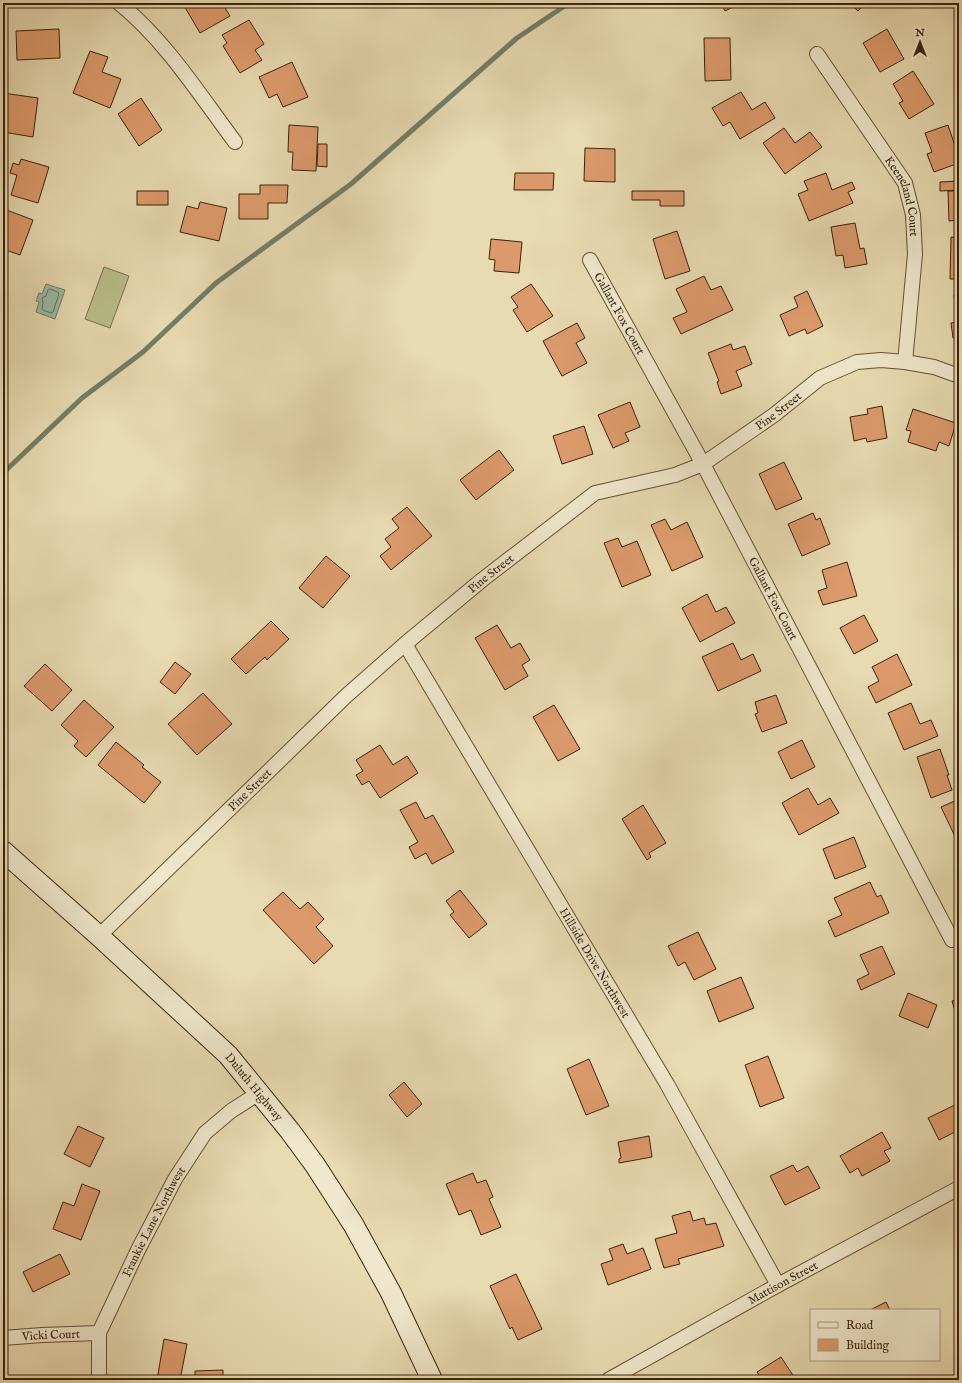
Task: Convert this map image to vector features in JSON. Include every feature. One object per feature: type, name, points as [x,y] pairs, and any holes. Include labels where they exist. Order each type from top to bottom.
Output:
[{"type":"main road","name":"Duluth Highway","points":[[3,851],[99,936],[228,1056],[290,1131],[315,1165],[354,1224],[391,1293],[432,1380]]},
{"type":"street","points":[[119,3],[134,15],[162,44],[235,142]]},
{"type":"street","name":"Keeneland Court","points":[[817,54],[905,183],[913,216],[915,254],[905,362]]},
{"type":"street","name":"Gallant Fox Court","points":[[590,260],[703,464],[952,940]]},
{"type":"street","name":"Pine Street","points":[[99,936],[346,696],[405,644],[482,580],[595,493],[675,475],[703,464],[774,415],[820,378],[857,362],[881,360],[905,362],[934,367],[959,376]]},
{"type":"street","name":"Hillside Drive Northwest","points":[[405,644],[668,1084],[778,1285]]},
{"type":"street","name":"Frankie Lane Northwest","points":[[99,1380],[99,1333],[138,1250],[175,1179],[205,1133],[231,1111],[259,1093]]},
{"type":"street","name":"Mattison Street","points":[[608,1380],[778,1285],[959,1188]]},
{"type":"street","name":"Vicki Court","points":[[3,1338],[99,1333]]},
{"type":"shaded area","points":[[104,267],[129,276],[110,328],[85,319]]},
{"type":"water","points":[[46,284],[65,290],[55,319],[36,312],[39,302],[36,301],[39,293],[42,294]]},
{"type":"building","points":[[222,3],[230,16],[200,33],[183,4]]},
{"type":"building","points":[[721,3],[741,3],[725,11]]},
{"type":"building","points":[[849,3],[865,3],[858,11]]},
{"type":"building","points":[[249,20],[264,44],[255,50],[262,60],[240,73],[223,46],[227,43],[222,35]]},
{"type":"building","points":[[59,29],[60,58],[17,60],[16,31]]},
{"type":"building","points":[[887,29],[904,59],[880,72],[863,43]]},
{"type":"building","points":[[704,38],[730,38],[731,80],[705,81]]},
{"type":"building","points":[[90,51],[108,57],[102,72],[121,79],[110,108],[73,93]]},
{"type":"building","points":[[292,62],[308,97],[283,107],[277,94],[269,98],[259,77]]},
{"type":"building","points":[[913,71],[934,104],[909,119],[899,103],[903,101],[893,84]]},
{"type":"building","points":[[741,92],[752,110],[765,102],[775,118],[740,139],[730,122],[723,126],[712,108]]},
{"type":"building","points":[[3,93],[38,98],[33,137],[3,132],[7,110],[3,110]]},
{"type":"building","points":[[141,98],[162,130],[139,146],[118,114]]},
{"type":"building","points":[[289,125],[318,127],[316,171],[292,170],[293,152],[288,152]]},
{"type":"building","points":[[948,125],[959,158],[959,163],[934,172],[927,154],[932,152],[925,133]]},
{"type":"building","points":[[784,128],[795,143],[810,132],[822,147],[785,174],[763,143]]},
{"type":"building","points":[[318,144],[327,144],[327,167],[317,166]]},
{"type":"building","points":[[585,148],[615,149],[615,182],[584,181]]},
{"type":"building","points":[[21,159],[49,167],[38,203],[11,195],[17,175],[10,173],[13,163],[19,165]]},
{"type":"building","points":[[515,173],[554,173],[553,190],[514,190]]},
{"type":"building","points":[[826,173],[832,190],[852,182],[855,189],[848,192],[853,203],[809,221],[798,194],[808,190],[804,181]]},
{"type":"building","points":[[959,181],[959,190],[940,191],[940,182]]},
{"type":"building","points":[[260,185],[288,185],[287,203],[268,203],[268,219],[239,219],[239,194],[260,194]]},
{"type":"building","points":[[137,191],[168,191],[168,205],[137,205]]},
{"type":"building","points":[[632,191],[684,191],[684,206],[660,206],[660,200],[632,200]]},
{"type":"building","points":[[948,191],[959,191],[959,220],[949,221]]},
{"type":"building","points":[[200,202],[227,208],[219,241],[180,232],[187,206],[198,209]]},
{"type":"building","points":[[4,209],[33,220],[20,255],[3,249]]},
{"type":"building","points":[[855,223],[860,249],[864,248],[867,264],[845,268],[843,255],[836,256],[831,227]]},
{"type":"building","points":[[677,231],[690,271],[665,279],[653,239]]},
{"type":"building","points":[[951,237],[959,238],[959,279],[950,279]]},
{"type":"building","points":[[491,239],[522,242],[519,273],[494,271],[495,260],[489,259]]},
{"type":"building","points":[[704,276],[711,290],[721,286],[733,310],[681,334],[673,318],[687,312],[676,289]]},
{"type":"building","points":[[531,284],[553,316],[527,332],[513,310],[518,307],[511,297]]},
{"type":"building","points":[[807,291],[823,326],[807,334],[805,329],[789,336],[780,315],[798,307],[794,297]]},
{"type":"building","points":[[954,295],[959,295],[959,337],[953,338],[951,323],[957,322]]},
{"type":"building","points":[[577,323],[585,338],[576,343],[587,363],[562,376],[543,341]]},
{"type":"building","points":[[731,344],[733,350],[745,346],[752,364],[736,371],[742,386],[721,394],[717,382],[719,381],[708,353]]},
{"type":"building","points":[[630,402],[640,427],[625,433],[629,441],[613,448],[598,415]]},
{"type":"building","points":[[882,406],[887,438],[867,442],[866,438],[854,441],[850,417],[868,414],[867,409]]},
{"type":"building","points":[[913,409],[956,423],[949,446],[939,442],[936,451],[908,442],[911,431],[906,430]]},
{"type":"building","points":[[584,426],[593,454],[562,464],[553,436]]},
{"type":"building","points":[[499,450],[514,470],[476,500],[460,480]]},
{"type":"building","points":[[784,462],[802,499],[776,510],[759,474]]},
{"type":"building","points":[[407,507],[432,536],[391,570],[380,556],[391,547],[385,539],[399,528],[392,519]]},
{"type":"building","points":[[813,513],[816,520],[820,518],[830,544],[802,556],[788,524]]},
{"type":"building","points":[[665,519],[671,530],[687,522],[703,557],[672,571],[651,525]]},
{"type":"building","points":[[618,538],[622,547],[637,541],[651,575],[622,587],[604,543]]},
{"type":"building","points":[[326,556],[350,576],[323,608],[299,588]]},
{"type":"building","points":[[847,562],[857,596],[823,605],[818,591],[827,588],[822,570]]},
{"type":"building","points":[[707,594],[716,612],[726,607],[735,623],[700,642],[682,608]]},
{"type":"building","points":[[864,615],[878,641],[854,654],[840,628]]},
{"type":"building","points":[[271,621],[289,639],[267,660],[265,657],[246,674],[231,659]]},
{"type":"building","points":[[497,625],[511,648],[520,643],[530,660],[522,665],[528,676],[505,690],[475,638]]},
{"type":"building","points":[[733,643],[741,660],[753,654],[761,671],[718,691],[702,657]]},
{"type":"building","points":[[897,654],[912,685],[876,703],[868,687],[879,681],[872,667]]},
{"type":"building","points":[[175,662],[191,674],[175,694],[160,682]]},
{"type":"building","points":[[45,664],[72,690],[52,711],[24,686]]},
{"type":"building","points":[[203,693],[232,724],[197,755],[168,724]]},
{"type":"building","points":[[776,695],[787,723],[762,732],[755,714],[758,713],[755,702]]},
{"type":"building","points":[[84,700],[114,727],[86,757],[74,746],[78,741],[61,725]]},
{"type":"building","points":[[911,703],[920,724],[931,720],[938,736],[904,750],[888,713]]},
{"type":"building","points":[[554,705],[580,749],[558,761],[533,717]]},
{"type":"building","points":[[802,740],[815,767],[791,779],[778,752]]},
{"type":"building","points":[[116,742],[144,765],[142,767],[161,782],[144,803],[98,765]]},
{"type":"building","points":[[380,745],[393,765],[407,756],[418,773],[380,798],[369,781],[362,785],[356,775],[363,771],[356,760]]},
{"type":"building","points":[[940,749],[949,775],[947,775],[952,790],[931,798],[917,757]]},
{"type":"building","points":[[808,788],[818,805],[830,798],[839,813],[799,835],[782,803]]},
{"type":"building","points":[[959,799],[959,845],[941,807]]},
{"type":"building","points":[[416,802],[425,819],[433,815],[454,852],[432,864],[426,853],[415,859],[409,847],[418,842],[400,810]]},
{"type":"building","points":[[643,805],[666,843],[649,853],[651,857],[647,860],[622,819]]},
{"type":"building","points":[[854,837],[866,867],[835,879],[823,849]]},
{"type":"building","points":[[870,882],[877,897],[881,895],[889,913],[835,937],[828,921],[842,915],[834,898]]},
{"type":"building","points":[[460,890],[487,924],[469,938],[450,915],[454,912],[446,901]]},
{"type":"building","points":[[283,892],[300,909],[308,902],[324,919],[316,927],[333,946],[314,964],[263,910]]},
{"type":"building","points":[[698,932],[716,969],[694,980],[685,962],[678,966],[668,946]]},
{"type":"building","points":[[882,946],[895,974],[861,990],[857,980],[869,974],[860,955]]},
{"type":"building","points":[[741,977],[754,1008],[719,1022],[707,991]]},
{"type":"building","points":[[908,993],[937,1005],[928,1028],[899,1016]]},
{"type":"building","points":[[959,998],[959,1024],[952,1001]]},
{"type":"building","points":[[768,1056],[784,1098],[760,1107],[745,1065]]},
{"type":"building","points":[[589,1059],[609,1106],[586,1115],[567,1069]]},
{"type":"building","points":[[404,1082],[422,1104],[407,1117],[389,1095]]},
{"type":"building","points":[[959,1103],[959,1130],[939,1140],[928,1118]]},
{"type":"building","points":[[78,1126],[104,1138],[90,1167],[64,1154]]},
{"type":"building","points":[[882,1132],[891,1148],[884,1151],[890,1161],[862,1176],[858,1168],[850,1173],[840,1156]]},
{"type":"building","points":[[649,1136],[652,1157],[619,1163],[619,1159],[621,1158],[618,1142]]},
{"type":"building","points":[[793,1165],[797,1172],[808,1166],[820,1188],[785,1205],[770,1176]]},
{"type":"building","points":[[473,1173],[477,1183],[486,1180],[493,1197],[489,1199],[501,1227],[481,1235],[471,1210],[459,1215],[446,1184]]},
{"type":"building","points":[[82,1184],[100,1191],[81,1240],[53,1229],[63,1202],[74,1206]]},
{"type":"building","points":[[690,1211],[693,1221],[704,1218],[706,1225],[716,1223],[724,1246],[678,1259],[680,1264],[664,1268],[655,1239],[677,1233],[672,1216]]},
{"type":"building","points":[[623,1244],[627,1254],[643,1248],[651,1269],[608,1285],[601,1264],[613,1260],[609,1249]]},
{"type":"building","points":[[60,1254],[70,1274],[33,1292],[23,1272]]},
{"type":"building","points":[[516,1274],[542,1329],[518,1340],[512,1327],[510,1329],[490,1286]]},
{"type":"building","points":[[886,1302],[890,1309],[872,1309]]},
{"type":"building","points":[[164,1339],[187,1344],[180,1380],[157,1380]]},
{"type":"building","points":[[781,1357],[796,1380],[762,1380],[757,1372]]},
{"type":"building","points":[[223,1370],[223,1380],[195,1380],[195,1371]]},
{"type":"waterway","points":[[3,473],[82,398],[143,352],[216,283],[351,184],[517,38],[569,3]]}]
